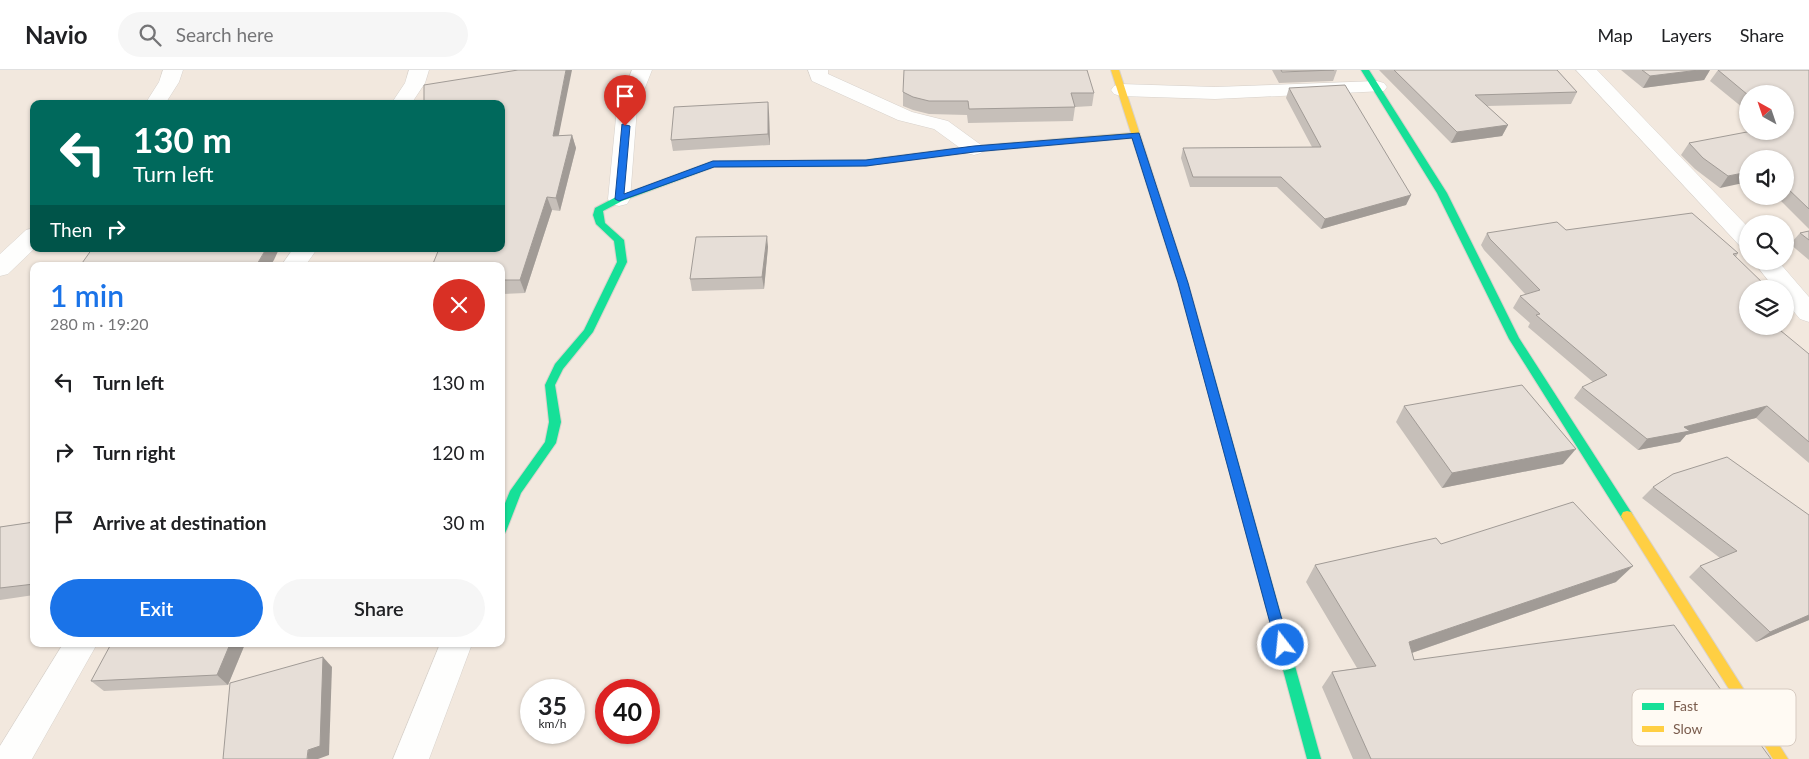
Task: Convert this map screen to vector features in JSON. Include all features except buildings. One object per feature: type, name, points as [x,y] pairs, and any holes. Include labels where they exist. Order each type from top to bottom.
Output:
[{"type":"street","points":[[158,100],[169,82],[173,70]]},
{"type":"street","points":[[404,100],[415,83],[419,70]]},
{"type":"street","points":[[619,199],[627,108],[642,70]]},
{"type":"street","points":[[818,70],[819,77],[863,98],[905,116],[941,125],[974,149]]},
{"type":"street","points":[[1115,70],[1183,283],[1314,759]]},
{"type":"street","points":[[1365,70],[1442,193],[1514,339],[1736,689]]},
{"type":"street","points":[[1586,70],[1739,232]]},
{"type":"street","points":[[1121,90],[1216,93],[1377,87]]},
{"type":"street","points":[[505,519],[516,491],[550,443],[555,422],[550,384],[559,367],[588,332],[622,262],[619,240],[602,226],[596,218],[598,210],[619,199],[713,164],[866,163],[974,149],[1136,135]]},
{"type":"street","points":[[1,267],[30,239]]},
{"type":"street","points":[[1,267],[30,266]]},
{"type":"street","points":[[1773,270],[1809,313]]},
{"type":"street","points":[[12,759],[79,647]]},
{"type":"street","points":[[411,759],[455,647]]},
{"type":"street","points":[[1773,746],[1781,759]]},
{"type":"shaded area","points":[[0,70],[1809,70],[1809,759],[0,759]]},
{"type":"traffic: fast","points":[[1365,70],[1442,193],[1514,339],[1627,516]]},
{"type":"traffic: fast","points":[[505,519],[516,491],[550,443],[555,422],[550,385],[559,367],[588,332],[622,262],[619,240],[601,224],[598,210],[619,199],[713,164],[866,163],[880,161]]},
{"type":"traffic: fast","points":[[1202,351],[1314,759]]},
{"type":"traffic: slow","points":[[1115,70],[1183,283],[1202,351]]},
{"type":"traffic: slow","points":[[880,161],[974,149],[1136,135]]},
{"type":"traffic: slow","points":[[1627,516],[1737,689]]},
{"type":"traffic: slow","points":[[1773,746],[1781,759]]},
{"type":"route","points":[[625,126],[619,199],[713,164],[866,163],[974,149],[1136,135],[1183,283],[1283,645]]}]
